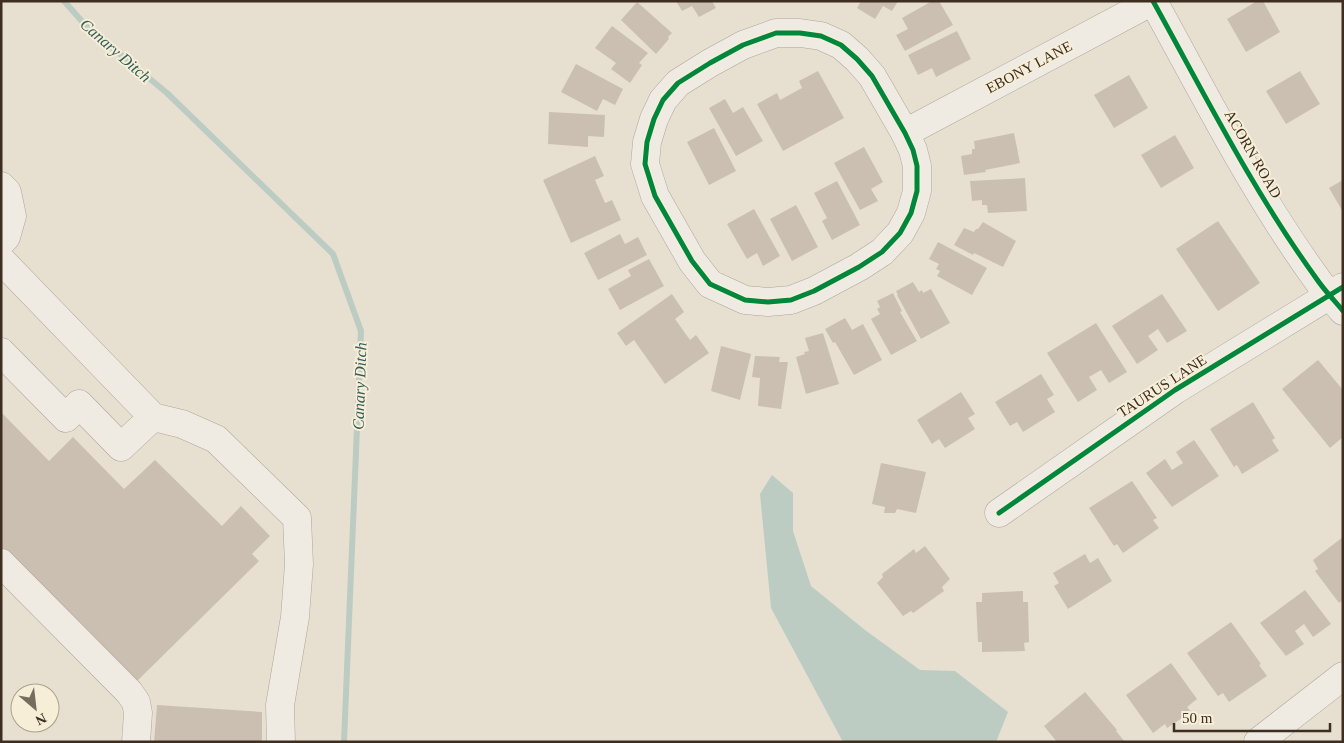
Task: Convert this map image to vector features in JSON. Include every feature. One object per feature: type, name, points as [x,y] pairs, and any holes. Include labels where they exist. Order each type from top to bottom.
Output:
[{"type":"street","name":"EBONY LANE","points":[[905,133],[1153,1]]},
{"type":"street","name":"ACORN ROAD","points":[[1153,1],[1249,175],[1317,280],[1338,298]]},
{"type":"street","points":[[776,33],[800,33],[821,36],[841,45],[872,76],[905,133],[913,150],[917,166],[917,191],[911,213],[900,233],[882,252],[859,267],[814,291],[791,300],[768,302],[745,300],[710,284],[692,261],[655,196],[646,164],[647,142],[654,119],[663,100],[678,83],[743,45],[776,33]]},
{"type":"street","points":[[1,186],[7,192],[12,216],[6,237],[1,242]]},
{"type":"street","points":[[1,260],[153,417],[182,424],[216,439],[297,518],[299,564],[295,617],[280,705],[280,742]]},
{"type":"street","name":"TAURUS LANE","points":[[999,513],[1175,390],[1338,298]]},
{"type":"street","points":[[1,352],[66,418],[79,404],[121,447],[153,417]]},
{"type":"street","points":[[1,563],[129,692],[136,702],[138,713],[132,737]]},
{"type":"street","points":[[1258,742],[1343,676]]},
{"type":"shaded area","points":[[772,475],[793,493],[793,531],[811,586],[865,630],[920,670],[955,671],[1008,712],[996,742],[843,742],[771,608],[760,494]]},
{"type":"building","points":[[676,1],[712,1],[716,8],[699,17],[692,6],[682,11]]},
{"type":"building","points":[[861,1],[898,1],[892,11],[883,6],[875,19],[857,8]]},
{"type":"building","points":[[932,1],[939,1],[953,25],[905,51],[896,35],[908,29],[902,18]]},
{"type":"building","points":[[1257,1],[1263,1],[1280,32],[1246,52],[1227,19]]},
{"type":"building","points":[[637,2],[672,33],[656,54],[621,20]]},
{"type":"building","points":[[612,26],[648,53],[639,63],[642,65],[630,83],[611,69],[616,63],[595,48]]},
{"type":"building","points":[[957,31],[971,59],[936,77],[932,68],[918,75],[908,55]]},
{"type":"building","points":[[576,64],[623,89],[615,105],[603,99],[597,111],[561,92]]},
{"type":"building","points":[[818,71],[844,118],[783,151],[757,104],[777,93],[780,100],[802,88],[799,81]]},
{"type":"building","points":[[1300,71],[1320,104],[1286,124],[1266,91]]},
{"type":"building","points":[[1129,75],[1148,108],[1114,128],[1094,95]]},
{"type":"building","points":[[725,99],[733,113],[743,107],[763,141],[736,156],[709,108]]},
{"type":"building","points":[[549,112],[605,115],[604,137],[588,136],[588,147],[548,144]]},
{"type":"building","points":[[714,128],[736,171],[709,185],[687,142]]},
{"type":"building","points":[[1014,133],[1020,163],[985,170],[986,172],[964,175],[961,156],[972,154],[972,149],[975,149],[974,141]]},
{"type":"building","points":[[1175,135],[1194,168],[1161,188],[1141,155]]},
{"type":"building","points":[[864,147],[883,182],[871,189],[878,201],[860,210],[834,163]]},
{"type":"building","points":[[595,156],[604,176],[595,180],[605,203],[612,200],[621,220],[571,243],[543,180]]},
{"type":"building","points":[[1025,178],[1027,211],[988,213],[987,205],[982,205],[982,200],[972,201],[970,181]]},
{"type":"building","points":[[1343,180],[1343,212],[1329,188]]},
{"type":"building","points":[[837,181],[860,225],[832,240],[822,221],[827,218],[814,193]]},
{"type":"building","points":[[796,205],[818,247],[792,261],[770,219]]},
{"type":"building","points":[[754,209],[780,256],[763,266],[757,253],[747,259],[727,224]]},
{"type":"building","points":[[1218,221],[1260,283],[1218,311],[1176,249]]},
{"type":"building","points":[[983,222],[1016,241],[1003,267],[954,245],[964,228],[974,232]]},
{"type":"building","points":[[620,234],[625,244],[638,237],[647,255],[598,280],[584,253]]},
{"type":"building","points":[[938,242],[987,268],[972,295],[937,276],[940,271],[936,269],[939,264],[929,259]]},
{"type":"building","points":[[649,259],[664,286],[620,310],[608,289],[631,276],[628,270]]},
{"type":"building","points":[[913,282],[919,292],[922,290],[923,293],[931,289],[950,323],[921,339],[896,291]]},
{"type":"building","points":[[893,293],[902,311],[900,312],[917,341],[891,355],[871,319],[880,314],[877,309],[880,307],[877,301]]},
{"type":"building","points":[[672,294],[684,312],[675,319],[690,340],[696,335],[709,353],[665,384],[634,340],[626,346],[617,333]]},
{"type":"building","points":[[1162,294],[1187,331],[1167,343],[1158,329],[1148,336],[1158,350],[1137,364],[1112,326]]},
{"type":"building","points":[[845,318],[852,330],[863,324],[882,360],[854,375],[835,342],[833,343],[825,329]]},
{"type":"building","points":[[1096,323],[1127,372],[1109,383],[1101,370],[1089,377],[1097,390],[1078,402],[1047,353]]},
{"type":"building","points":[[823,333],[839,384],[806,394],[796,357],[809,351],[805,338]]},
{"type":"building","points":[[721,346],[751,354],[740,400],[711,391]]},
{"type":"building","points":[[755,356],[780,357],[779,362],[788,362],[781,409],[758,406],[760,378],[752,377]]},
{"type":"building","points":[[1318,360],[1343,390],[1343,437],[1330,448],[1282,389]]},
{"type":"building","points":[[1041,374],[1054,395],[1047,399],[1055,412],[1023,432],[1017,422],[1010,426],[995,402]]},
{"type":"building","points":[[961,392],[975,414],[968,418],[975,429],[945,448],[939,439],[932,444],[917,420]]},
{"type":"building","points":[[1253,402],[1275,438],[1272,440],[1279,451],[1242,474],[1237,465],[1234,467],[1210,429]]},
{"type":"building","points":[[1,412],[49,461],[73,437],[124,489],[155,460],[222,526],[241,506],[270,536],[252,554],[259,561],[134,684],[1,550]]},
{"type":"building","points":[[1194,440],[1219,476],[1172,507],[1146,473],[1165,459],[1172,470],[1183,463],[1176,452]]},
{"type":"building","points":[[881,463],[926,472],[916,513],[897,509],[895,513],[884,513],[885,507],[872,504]]},
{"type":"building","points":[[1132,481],[1157,518],[1153,520],[1159,528],[1123,553],[1117,544],[1114,546],[1089,508]]},
{"type":"building","points":[[1343,537],[1343,600],[1339,603],[1315,571],[1318,569],[1313,560]]},
{"type":"building","points":[[925,546],[950,579],[942,587],[944,591],[913,613],[911,611],[903,616],[877,583],[883,577],[882,574],[914,549],[916,553]]},
{"type":"building","points":[[1085,554],[1090,563],[1098,558],[1112,581],[1068,609],[1054,586],[1059,583],[1053,573]]},
{"type":"building","points":[[1305,590],[1331,624],[1313,637],[1304,624],[1295,631],[1304,644],[1286,656],[1260,623]]},
{"type":"building","points":[[1023,591],[1023,602],[1028,602],[1029,642],[1024,643],[1025,651],[982,652],[982,642],[978,642],[976,602],[982,602],[982,593]]},
{"type":"building","points":[[1231,622],[1261,664],[1259,665],[1267,676],[1229,702],[1223,693],[1218,696],[1187,653]]},
{"type":"building","points":[[1171,663],[1197,699],[1187,707],[1191,712],[1167,728],[1165,724],[1153,733],[1126,695]]},
{"type":"building","points":[[1085,692],[1125,742],[1057,742],[1044,726]]},
{"type":"building","points":[[157,705],[262,712],[262,742],[154,742]]},
{"type":"waterway","name":"Canary Ditch","points":[[64,1],[87,27],[167,93],[333,254],[361,331],[344,742]]},
{"type":"cycle path","points":[[1153,1],[1250,177],[1293,245],[1319,282],[1343,311]]},
{"type":"cycle path","points":[[776,33],[800,33],[821,36],[841,45],[857,59],[872,76],[913,150],[917,166],[917,191],[911,213],[900,233],[882,252],[859,267],[814,291],[791,300],[768,302],[745,300],[710,284],[692,261],[655,196],[645,164],[647,142],[654,119],[663,100],[678,83],[743,45],[776,33]]},
{"type":"cycle path","points":[[999,513],[1175,390],[1343,287]]}]
